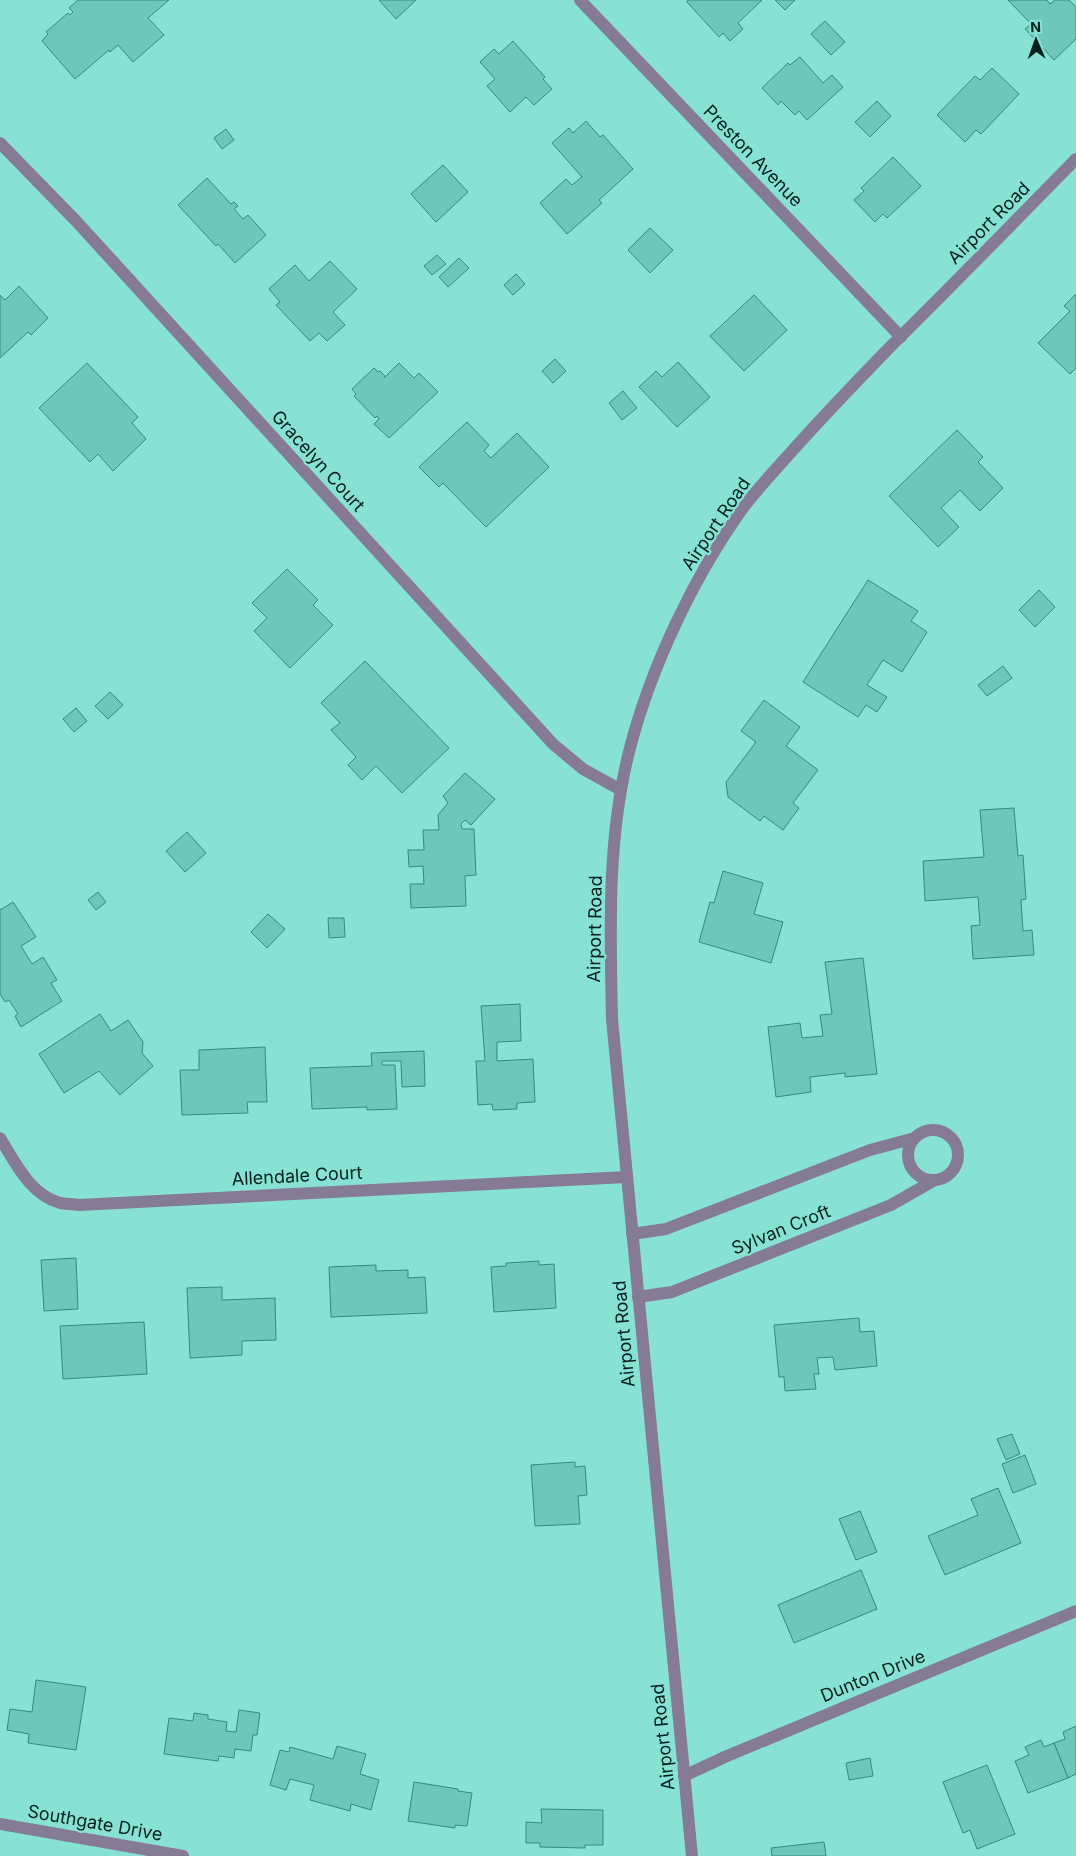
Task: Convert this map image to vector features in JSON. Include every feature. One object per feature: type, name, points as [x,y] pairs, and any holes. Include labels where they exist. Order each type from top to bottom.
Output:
[{"type":"street","name":"Preston Avenue","points":[[580,0],[901,336]]},
{"type":"street","name":"Gracelyn Court","points":[[0,143],[84,230],[553,744],[583,769],[621,790]]},
{"type":"street","name":"Airport Road","points":[[692,1856],[612,1019],[610,920],[613,857],[621,790],[630,749],[654,674],[687,602],[718,547],[744,508],[774,471],[838,400],[1076,160]]},
{"type":"street","name":"Sylvan Croft","points":[[632,1234],[666,1229],[870,1150],[914,1138],[923,1132],[932,1130],[942,1132],[950,1137],[956,1145],[958,1155],[951,1173],[891,1205],[672,1292],[638,1297]]},
{"type":"street","name":"Allendale Court","points":[[0,1138],[25,1179],[42,1194],[59,1202],[79,1205],[627,1178]]},
{"type":"street","points":[[914,1138],[909,1146],[907,1155],[909,1165],[915,1173],[933,1181]]},
{"type":"street","name":"Dunton Drive","points":[[684,1776],[727,1756],[1076,1611]]},
{"type":"street","name":"Southgate Drive","points":[[0,1824],[183,1856]]},
{"type":"building","points":[[78,0],[169,0],[148,18],[164,35],[133,62],[118,45],[110,52],[109,50],[75,79],[42,41],[48,34],[46,32],[68,13],[70,15],[73,12],[69,8]]},
{"type":"building","points":[[379,0],[416,0],[396,19]]},
{"type":"building","points":[[688,0],[762,0],[738,23],[743,29],[730,41],[723,33],[719,37],[687,2]]},
{"type":"building","points":[[775,0],[795,0],[785,10]]},
{"type":"building","points":[[1008,0],[1047,0],[1050,4],[1055,0],[1069,0],[1076,7],[1076,39],[1054,60],[1025,29],[1031,24]]},
{"type":"building","points":[[825,21],[845,42],[831,55],[811,34]]},
{"type":"building","points":[[513,41],[545,77],[543,79],[552,89],[534,105],[526,97],[510,112],[487,86],[495,79],[480,62],[494,49],[499,54]]},
{"type":"building","points":[[800,57],[823,83],[832,75],[843,87],[807,120],[799,111],[795,115],[781,101],[778,105],[762,88],[788,63],[790,65]]},
{"type":"building","points":[[992,68],[1019,94],[981,134],[976,130],[965,142],[937,115],[975,76],[980,80]]},
{"type":"building","points":[[877,101],[891,116],[870,137],[855,122]]},
{"type":"building","points":[[586,121],[600,137],[603,135],[633,169],[599,200],[602,203],[567,234],[540,203],[566,179],[572,185],[582,177],[552,143],[569,128],[573,133]]},
{"type":"building","points":[[226,129],[234,140],[222,149],[214,138]]},
{"type":"building","points":[[893,157],[921,186],[887,218],[883,214],[875,222],[854,200],[864,191],[861,188]]},
{"type":"building","points":[[443,165],[468,192],[436,222],[411,194]]},
{"type":"building","points":[[207,178],[231,204],[234,202],[238,206],[234,209],[243,219],[248,215],[266,235],[235,263],[218,244],[216,246],[178,205]]},
{"type":"building","points":[[650,228],[673,250],[650,273],[628,250]]},
{"type":"building","points":[[437,255],[446,264],[432,275],[424,266]]},
{"type":"building","points":[[459,258],[469,268],[448,287],[439,277]]},
{"type":"building","points":[[330,261],[357,289],[333,312],[345,325],[327,341],[319,333],[310,341],[276,305],[280,302],[269,289],[295,265],[309,281]]},
{"type":"building","points":[[516,274],[525,284],[513,295],[504,285]]},
{"type":"building","points":[[19,286],[48,318],[31,335],[28,332],[0,358],[0,295],[5,300]]},
{"type":"building","points":[[1076,294],[1076,368],[1070,374],[1038,343],[1070,311],[1064,306]]},
{"type":"building","points":[[754,295],[787,330],[744,371],[710,336]]},
{"type":"building","points":[[555,359],[566,371],[553,383],[542,371]]},
{"type":"building","points":[[678,362],[710,397],[677,427],[639,387],[656,371],[662,377]]},
{"type":"building","points":[[87,363],[138,417],[132,423],[146,439],[113,471],[98,454],[90,462],[39,408]]},
{"type":"building","points":[[399,363],[414,378],[419,373],[438,392],[389,438],[374,424],[379,419],[377,416],[375,418],[354,396],[356,394],[352,389],[374,368],[385,376],[384,378]]},
{"type":"building","points":[[623,391],[637,408],[622,420],[609,403]]},
{"type":"building","points":[[467,422],[489,445],[484,451],[491,458],[517,433],[549,467],[486,527],[443,483],[439,487],[419,467]]},
{"type":"building","points":[[957,430],[983,457],[978,462],[1003,488],[980,511],[960,490],[941,508],[959,527],[938,547],[889,496]]},
{"type":"building","points":[[287,569],[318,600],[313,605],[333,625],[290,668],[254,631],[267,618],[252,603]]},
{"type":"building","points":[[868,580],[918,611],[911,621],[927,632],[902,672],[883,660],[867,685],[887,697],[877,712],[866,705],[858,717],[803,682]]},
{"type":"building","points":[[1039,590],[1055,607],[1035,627],[1019,610]]},
{"type":"building","points":[[365,661],[449,748],[402,793],[376,766],[362,780],[348,765],[356,757],[331,730],[340,723],[321,703]]},
{"type":"building","points":[[1003,666],[1012,678],[987,696],[978,685]]},
{"type":"building","points":[[110,692],[123,705],[108,719],[95,706]]},
{"type":"building","points":[[764,700],[800,727],[786,746],[818,770],[793,803],[799,808],[783,830],[764,816],[760,821],[728,797],[726,782],[756,742],[741,731]]},
{"type":"building","points":[[76,708],[87,721],[74,732],[63,719]]},
{"type":"building","points":[[465,773],[495,799],[471,825],[465,820],[461,824],[462,829],[474,829],[476,875],[465,876],[466,906],[411,908],[410,884],[424,884],[423,866],[409,867],[408,850],[424,850],[423,830],[439,830],[438,815],[448,803],[443,796]]},
{"type":"building","points":[[1014,808],[1018,856],[1023,855],[1026,899],[1021,900],[1023,931],[1032,930],[1034,955],[973,959],[971,926],[980,925],[978,897],[925,901],[923,861],[984,857],[980,810]]},
{"type":"building","points":[[187,832],[206,853],[185,872],[166,851]]},
{"type":"building","points":[[723,871],[763,883],[754,914],[783,922],[771,963],[699,942],[710,902],[714,903]]},
{"type":"building","points":[[98,892],[106,902],[96,910],[88,900]]},
{"type":"building","points":[[13,902],[36,937],[21,946],[32,964],[43,957],[57,980],[51,983],[62,1001],[21,1027],[15,1016],[18,1014],[9,1000],[5,1002],[0,994],[0,910]]},
{"type":"building","points":[[268,914],[285,929],[267,948],[251,932]]},
{"type":"building","points":[[328,918],[344,918],[345,937],[329,938]]},
{"type":"building","points":[[863,958],[877,1074],[845,1077],[845,1073],[810,1077],[811,1092],[776,1097],[768,1027],[800,1023],[802,1038],[823,1036],[820,1015],[832,1014],[825,962]]},
{"type":"building","points":[[520,1004],[521,1041],[497,1042],[497,1061],[533,1059],[535,1102],[517,1103],[517,1109],[493,1110],[492,1104],[478,1105],[476,1061],[485,1061],[481,1006]]},
{"type":"building","points":[[100,1014],[111,1031],[128,1020],[143,1042],[142,1053],[153,1066],[120,1095],[99,1071],[64,1093],[39,1054]]},
{"type":"building","points":[[265,1047],[267,1102],[247,1102],[248,1113],[182,1115],[180,1070],[199,1070],[199,1050]]},
{"type":"building","points":[[424,1051],[425,1086],[402,1087],[401,1061],[382,1061],[382,1065],[395,1065],[397,1109],[367,1110],[367,1107],[312,1109],[310,1068],[372,1066],[371,1053]]},
{"type":"building","points":[[76,1258],[78,1309],[44,1311],[41,1260]]},
{"type":"building","points":[[539,1261],[539,1265],[554,1264],[556,1308],[494,1312],[491,1267],[506,1266],[506,1263]]},
{"type":"building","points":[[376,1265],[376,1271],[408,1270],[408,1278],[425,1277],[427,1313],[331,1317],[329,1267]]},
{"type":"building","points":[[222,1287],[222,1300],[275,1298],[276,1340],[242,1341],[242,1355],[190,1358],[187,1288]]},
{"type":"building","points":[[859,1318],[860,1332],[874,1331],[877,1366],[835,1370],[833,1357],[817,1358],[819,1374],[814,1374],[816,1389],[785,1391],[784,1377],[779,1377],[774,1325]]},
{"type":"building","points":[[144,1322],[147,1374],[63,1379],[60,1326]]},
{"type":"building","points":[[1012,1434],[1020,1454],[1006,1460],[997,1439]]},
{"type":"building","points":[[1025,1455],[1036,1484],[1013,1493],[1002,1464]]},
{"type":"building","points":[[575,1462],[575,1467],[585,1466],[587,1495],[578,1496],[580,1524],[535,1526],[531,1465]]},
{"type":"building","points":[[998,1488],[1021,1543],[945,1575],[928,1536],[978,1515],[971,1499]]},
{"type":"building","points":[[860,1511],[877,1552],[856,1560],[839,1519]]},
{"type":"building","points":[[861,1570],[877,1609],[794,1643],[778,1605]]},
{"type":"building","points":[[36,1680],[86,1687],[76,1750],[28,1743],[29,1734],[7,1730],[10,1709],[32,1712]]},
{"type":"building","points":[[239,1710],[260,1713],[257,1735],[253,1735],[251,1751],[235,1749],[234,1758],[219,1756],[218,1761],[164,1754],[169,1718],[193,1721],[194,1713],[208,1715],[208,1719],[227,1722],[226,1731],[236,1732]]},
{"type":"building","points":[[1076,1726],[1076,1774],[1068,1778],[1054,1743],[1065,1739],[1063,1732]]},
{"type":"building","points":[[1041,1740],[1044,1747],[1054,1743],[1068,1778],[1028,1793],[1015,1761],[1029,1755],[1025,1747]]},
{"type":"building","points":[[337,1746],[366,1754],[360,1774],[379,1780],[371,1810],[351,1804],[350,1811],[310,1800],[314,1785],[290,1779],[286,1790],[270,1785],[280,1750],[289,1752],[290,1747],[333,1759]]},
{"type":"building","points":[[870,1758],[873,1776],[849,1780],[846,1763]]},
{"type":"building","points":[[987,1765],[1015,1834],[977,1849],[970,1830],[963,1833],[943,1782]]},
{"type":"building","points":[[414,1782],[472,1793],[467,1826],[455,1825],[455,1828],[408,1821]]},
{"type":"building","points":[[541,1809],[603,1810],[603,1845],[585,1845],[585,1848],[540,1847],[540,1843],[526,1843],[526,1822],[542,1823]]},
{"type":"building","points":[[824,1842],[826,1856],[772,1856],[771,1848]]}]
